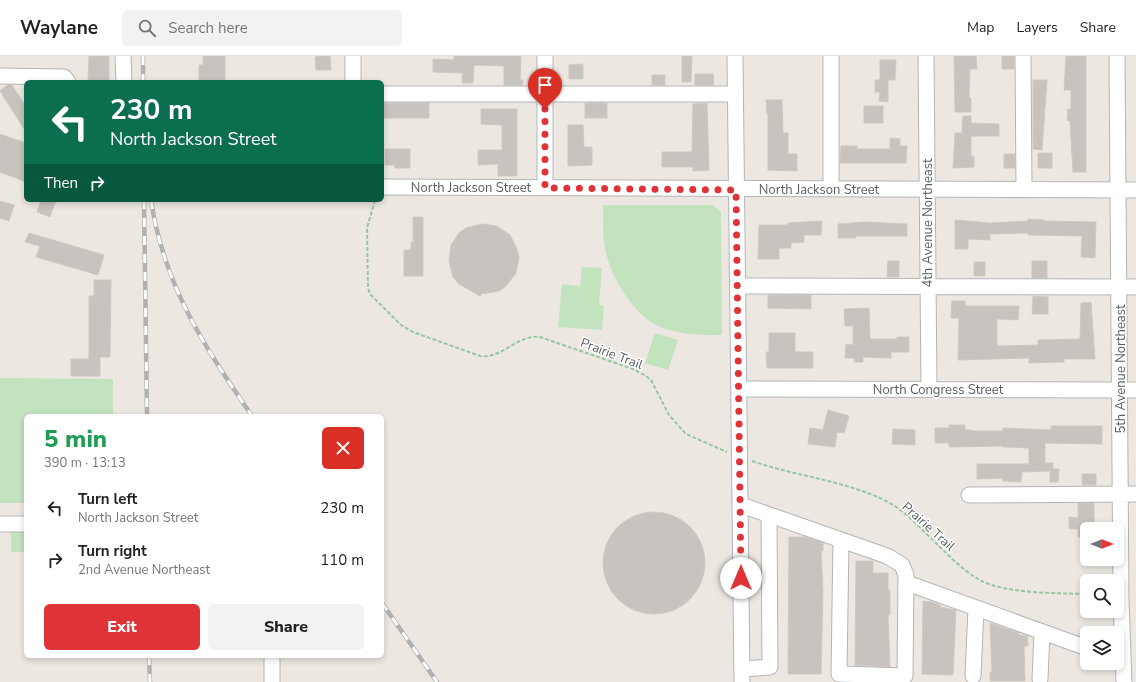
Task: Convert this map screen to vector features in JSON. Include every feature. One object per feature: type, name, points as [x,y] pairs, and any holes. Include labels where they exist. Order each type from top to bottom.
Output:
[{"type":"street","points":[[123,56],[124,80]]},
{"type":"street","points":[[353,56],[354,80]]},
{"type":"street","points":[[545,56],[545,188]]},
{"type":"street","points":[[735,56],[740,389],[742,676],[770,667],[769,515]]},
{"type":"street","points":[[831,56],[831,189]]},
{"type":"street","name":"4th Avenue Northeast","points":[[926,56],[928,389]]},
{"type":"street","points":[[1023,56],[1024,189]]},
{"type":"street","name":"5th Avenue Northeast","points":[[1117,56],[1120,390],[1120,626]]},
{"type":"street","points":[[0,76],[64,76],[67,80]]},
{"type":"street","points":[[384,94],[735,94]]},
{"type":"street","name":"North Jackson Street","points":[[384,187],[736,190],[1136,190]]},
{"type":"street","points":[[738,286],[1136,287]]},
{"type":"street","name":"North Congress Street","points":[[740,389],[1136,390]]},
{"type":"street","points":[[969,495],[1136,494]]},
{"type":"street","points":[[741,505],[887,556],[902,565],[907,583],[905,676],[839,674],[841,540]]},
{"type":"street","points":[[0,524],[24,524]]},
{"type":"street","points":[[907,583],[1080,646]]},
{"type":"street","points":[[974,676],[976,609]]},
{"type":"street","points":[[1040,679],[1042,632]]},
{"type":"street","points":[[272,658],[272,682]]},
{"type":"street","name":"5th Avenue Northeast","points":[[1122,670],[1124,682]]},
{"type":"path","name":"Prairie Trail","points":[[374,202],[367,228],[368,288],[370,294],[401,325],[413,332],[480,356],[488,357],[497,354],[524,339],[532,336],[540,337],[633,369],[651,380],[669,415],[686,434],[714,448],[775,469],[838,483],[882,499],[899,508],[962,568],[981,580],[1030,592],[1080,594]]},
{"type":"green space","points":[[603,205],[713,205],[721,212],[722,335],[688,334],[672,331],[656,325],[640,313],[620,288],[611,269],[604,240]]},
{"type":"green space","points":[[582,267],[602,268],[599,305],[604,306],[602,330],[558,327],[562,284],[580,286]]},
{"type":"green space","points":[[655,333],[678,340],[668,370],[645,363]]},
{"type":"green space","points":[[0,378],[113,379],[113,414],[24,414],[24,503],[0,503]]},
{"type":"green space","points":[[11,532],[24,532],[24,552],[11,552]]},
{"type":"building","points":[[89,56],[109,56],[109,80],[88,80]]},
{"type":"building","points":[[203,56],[225,56],[225,80],[199,80],[199,65],[203,65]]},
{"type":"building","points":[[330,56],[331,70],[316,70],[315,57]]},
{"type":"building","points":[[454,56],[521,56],[520,80],[523,80],[523,85],[504,85],[504,66],[474,65],[473,83],[462,83],[463,73],[433,72],[433,59],[454,60]]},
{"type":"building","points":[[682,56],[692,56],[691,82],[682,82]]},
{"type":"building","points":[[954,56],[976,56],[977,69],[970,69],[969,98],[971,98],[971,112],[955,112]]},
{"type":"building","points":[[1002,56],[1014,56],[1014,69],[1002,69]]},
{"type":"building","points":[[1066,56],[1086,56],[1086,172],[1073,172],[1070,121],[1067,120],[1068,109],[1071,109],[1071,90],[1064,90]]},
{"type":"building","points":[[880,60],[896,60],[895,80],[888,80],[888,102],[879,101],[880,92],[875,92],[875,80],[880,80]]},
{"type":"building","points":[[583,64],[583,79],[569,79],[569,65]]},
{"type":"building","points":[[695,74],[713,74],[714,85],[695,85]]},
{"type":"building","points":[[652,75],[665,75],[665,85],[652,85]]},
{"type":"building","points":[[1033,80],[1047,80],[1042,150],[1033,149]]},
{"type":"building","points":[[7,85],[12,85],[24,104],[24,129],[0,91]]},
{"type":"building","points":[[766,100],[782,100],[783,133],[788,133],[788,154],[797,154],[797,171],[768,170],[768,114]]},
{"type":"building","points":[[384,103],[429,103],[429,118],[384,118]]},
{"type":"building","points":[[585,103],[607,103],[607,118],[585,118]]},
{"type":"building","points":[[707,103],[709,170],[693,171],[693,167],[662,167],[662,152],[692,152],[693,104]]},
{"type":"building","points":[[864,106],[883,106],[883,123],[864,123]]},
{"type":"building","points":[[481,109],[517,109],[517,176],[498,176],[498,164],[478,165],[478,150],[502,150],[502,125],[481,124]]},
{"type":"building","points":[[963,116],[971,116],[971,123],[999,124],[999,136],[971,136],[971,156],[974,156],[974,167],[953,168],[955,133],[962,133]]},
{"type":"building","points":[[568,125],[583,125],[584,147],[592,147],[592,165],[568,166]]},
{"type":"building","points":[[0,134],[24,142],[24,181],[0,172]]},
{"type":"building","points":[[890,138],[900,139],[900,146],[907,146],[906,163],[840,163],[841,146],[857,146],[857,149],[890,149]]},
{"type":"building","points":[[385,149],[410,149],[410,168],[394,168],[395,165],[385,165]]},
{"type":"building","points":[[1038,153],[1052,153],[1052,168],[1038,168]]},
{"type":"building","points":[[1004,154],[1015,154],[1015,168],[1004,168]]},
{"type":"building","points":[[0,201],[14,205],[9,221],[0,218]]},
{"type":"building","points":[[40,202],[55,202],[50,217],[37,212]]},
{"type":"building","points":[[413,217],[423,217],[423,276],[404,276],[404,250],[411,250],[411,242],[413,242]]},
{"type":"building","points":[[1028,219],[1044,221],[1096,222],[1095,258],[1081,257],[1082,236],[1028,235],[1028,233],[990,234],[990,240],[968,239],[968,249],[955,249],[955,220],[990,223],[1028,221]]},
{"type":"building","points":[[822,221],[821,235],[804,235],[804,242],[791,243],[791,248],[779,248],[779,259],[758,259],[759,225],[788,225],[788,223]]},
{"type":"building","points":[[864,222],[907,224],[907,236],[856,236],[856,238],[838,238],[838,224]]},
{"type":"building","points":[[482,224],[497,226],[510,235],[517,249],[519,258],[516,273],[506,286],[499,291],[481,294],[480,296],[459,284],[453,277],[449,261],[451,245],[459,233],[466,228]]},
{"type":"building","points":[[29,233],[104,255],[98,275],[36,257],[40,246],[25,242]]},
{"type":"building","points":[[888,261],[899,261],[899,277],[887,277]]},
{"type":"building","points":[[1032,261],[1047,261],[1047,278],[1032,278]]},
{"type":"building","points":[[974,262],[985,262],[985,276],[974,276]]},
{"type":"building","points":[[94,280],[111,280],[110,357],[100,357],[100,376],[71,376],[71,359],[89,359],[89,296],[94,296]]},
{"type":"building","points":[[768,295],[811,295],[811,309],[768,308]]},
{"type":"building","points":[[1033,296],[1048,297],[1048,314],[1032,314]]},
{"type":"building","points":[[952,301],[965,301],[965,306],[1019,306],[1018,320],[997,319],[997,346],[1038,345],[1038,340],[1080,339],[1081,303],[1091,302],[1095,359],[1064,359],[1064,362],[1029,363],[1029,358],[958,360],[959,318],[951,318]]},
{"type":"building","points":[[869,308],[870,339],[897,339],[897,337],[909,337],[909,352],[891,352],[891,358],[863,357],[863,362],[854,362],[854,358],[845,358],[846,344],[853,345],[853,326],[845,326],[844,309]]},
{"type":"building","points":[[769,333],[795,333],[795,352],[813,352],[813,368],[767,368],[766,352],[769,352]]},
{"type":"building","points":[[828,410],[849,416],[844,433],[837,432],[835,447],[808,444],[810,428],[823,430]]},
{"type":"building","points":[[949,425],[965,425],[965,430],[972,431],[1003,431],[1003,428],[1051,430],[1051,426],[1102,426],[1102,444],[1045,443],[1045,463],[1053,463],[1053,469],[1059,469],[1058,482],[1050,482],[1050,471],[1022,472],[1021,482],[1003,481],[1003,478],[977,479],[977,464],[1029,464],[1029,448],[1003,446],[949,447],[949,443],[935,443],[935,428],[949,428]]},
{"type":"building","points":[[893,429],[915,430],[915,445],[892,444]]},
{"type":"building","points":[[1082,474],[1096,474],[1096,485],[1082,485]]},
{"type":"building","points":[[1078,503],[1094,503],[1094,522],[1080,522],[1080,537],[1078,537],[1078,529],[1069,529],[1069,517],[1078,518]]},
{"type":"building","points":[[654,512],[673,516],[690,527],[701,544],[705,563],[701,582],[690,599],[673,610],[654,614],[635,610],[618,599],[607,582],[603,563],[607,544],[618,527],[635,516]]},
{"type":"building","points":[[789,537],[805,537],[823,543],[823,551],[821,551],[823,591],[821,674],[788,674]]},
{"type":"building","points":[[856,561],[873,561],[873,573],[888,573],[888,590],[890,590],[890,615],[888,615],[890,667],[855,665]]},
{"type":"building","points":[[923,601],[932,602],[940,605],[940,607],[956,610],[953,675],[922,674]]},
{"type":"building","points":[[990,623],[1019,633],[1019,635],[1027,636],[1028,646],[1024,646],[1025,681],[990,681],[990,672],[992,672]]},
{"type":"railway","points":[[143,56],[143,80]]},
{"type":"railway","points":[[144,202],[147,414]]},
{"type":"railway","points":[[151,202],[157,231],[166,260],[176,288],[188,314],[202,340],[251,414]]},
{"type":"railway","points":[[384,606],[437,682]]},
{"type":"railway","points":[[149,658],[150,682]]},
{"type":"route","points":[[545,109],[545,188],[736,190],[740,389],[741,578]]}]
